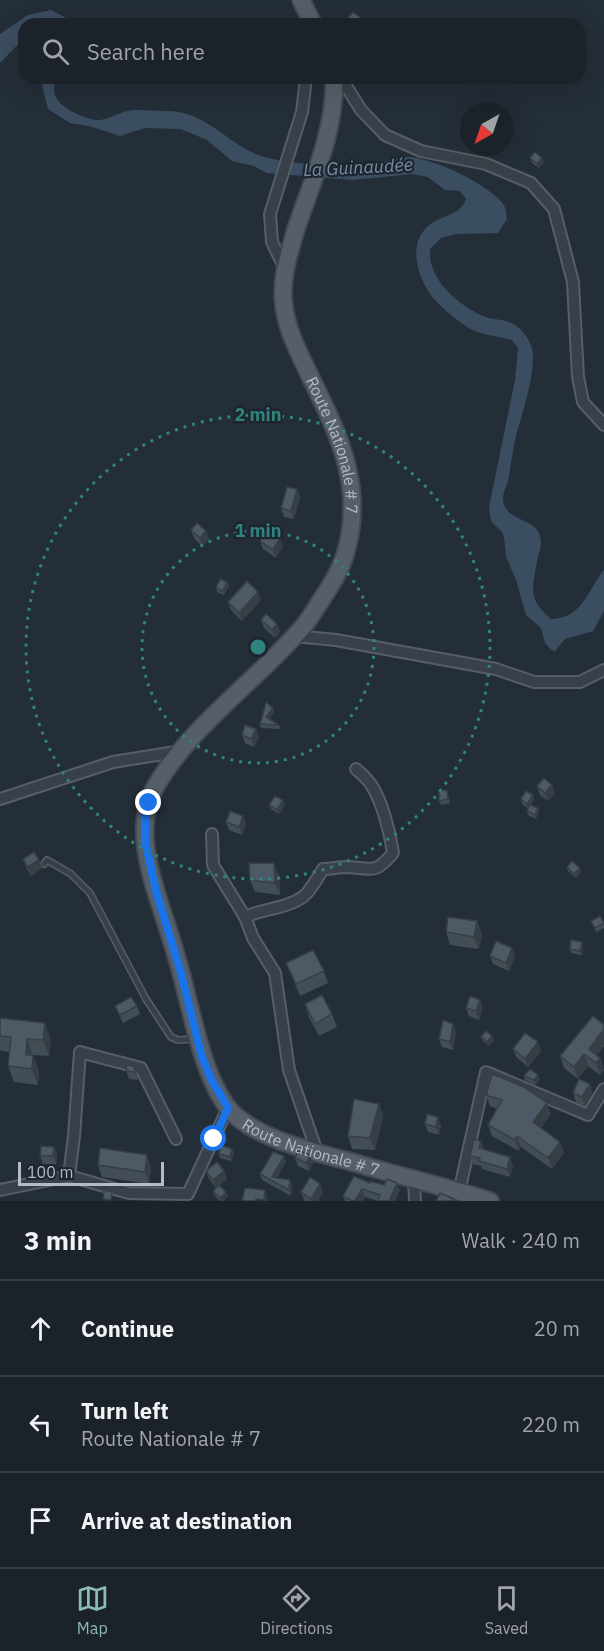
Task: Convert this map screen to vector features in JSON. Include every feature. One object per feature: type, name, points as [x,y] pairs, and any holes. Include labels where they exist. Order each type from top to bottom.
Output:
[{"type":"main road","points":[[301,0],[308,18]]},
{"type":"main road","name":"Route Nationale # 7","points":[[334,84],[326,136],[289,252],[283,295],[284,310],[291,335],[340,443],[350,472],[353,500],[346,552],[337,577],[304,626],[195,734],[156,786],[145,819],[145,841],[156,891],[181,973],[202,1057],[211,1079],[228,1108],[259,1130],[286,1143],[490,1201]]},
{"type":"street","points":[[286,272],[272,242],[270,214],[302,112],[305,84]]},
{"type":"street","points":[[345,84],[361,110],[385,135],[421,151],[486,164],[531,183],[554,209],[573,282],[578,377],[583,402],[604,425]]},
{"type":"street","points":[[294,636],[336,640],[496,669],[534,682],[580,682],[604,670]]},
{"type":"street","points":[[0,799],[112,762],[182,751]]},
{"type":"street","points":[[245,917],[260,910],[282,906],[304,896],[323,869],[348,867],[374,869],[382,866],[393,853],[390,833],[377,796],[370,783],[356,769]]},
{"type":"street","points":[[212,834],[213,866],[245,917],[253,938],[275,973],[289,1070],[316,1152]]},
{"type":"street","points":[[69,1176],[80,1052],[141,1068],[176,1139]]},
{"type":"street","points":[[459,1192],[486,1072],[588,1114],[604,1089]]},
{"type":"street","points":[[0,1190],[69,1176],[129,1193],[188,1194],[228,1108]]},
{"type":"street","points":[[414,1180],[415,1201]]},
{"type":"lane","points":[[44,864],[47,860],[71,874],[90,893],[146,999],[171,1037],[178,1040],[198,1038]]},
{"type":"water","points":[[51,10],[66,18],[24,18]]},
{"type":"water","points":[[18,22],[18,44],[0,63],[0,34]]},
{"type":"water","name":"La Guinaudée","points":[[42,84],[55,84],[55,93],[64,106],[80,115],[96,120],[131,110],[178,112],[203,121],[246,149],[268,158],[341,166],[373,164],[405,157],[415,158],[443,166],[473,180],[497,197],[504,205],[507,219],[498,233],[456,234],[441,238],[430,249],[431,260],[440,282],[457,300],[488,318],[504,320],[516,326],[525,334],[530,344],[533,355],[531,376],[503,499],[510,513],[536,528],[540,534],[541,545],[533,587],[538,606],[551,619],[570,614],[577,609],[604,570],[604,611],[593,631],[565,639],[555,651],[551,650],[545,643],[541,628],[526,615],[516,580],[506,557],[504,537],[491,521],[489,507],[515,380],[518,348],[512,340],[472,330],[442,307],[424,284],[416,254],[420,236],[426,228],[454,213],[463,205],[466,199],[460,191],[445,190],[428,177],[412,174],[353,180],[267,173],[254,166],[232,161],[207,140],[181,129],[145,128],[120,136],[89,126],[70,123],[48,109]]},
{"type":"building","points":[[353,12],[361,18],[348,18]]},
{"type":"building","points":[[535,152],[542,158],[537,164],[530,158]]},
{"type":"building","points":[[287,487],[297,489],[291,511],[281,508]]},
{"type":"building","points":[[197,523],[206,531],[200,538],[191,530]]},
{"type":"building","points":[[268,530],[280,538],[273,550],[260,541]]},
{"type":"building","points":[[220,579],[227,582],[223,591],[216,588]]},
{"type":"building","points":[[247,581],[258,592],[239,613],[228,602]]},
{"type":"building","points":[[266,614],[277,624],[272,630],[261,620]]},
{"type":"building","points":[[266,702],[273,708],[266,717],[279,725],[260,725]]},
{"type":"building","points":[[245,725],[256,729],[251,739],[242,735]]},
{"type":"building","points":[[544,778],[552,785],[545,793],[537,786]]},
{"type":"building","points":[[447,790],[448,799],[439,801],[439,791]]},
{"type":"building","points":[[526,791],[533,795],[527,804],[521,799]]},
{"type":"building","points":[[275,796],[283,800],[277,810],[269,805]]},
{"type":"building","points":[[530,805],[538,808],[535,815],[527,811]]},
{"type":"building","points":[[230,811],[243,816],[239,827],[226,822]]},
{"type":"building","points":[[34,852],[39,860],[28,867],[23,859]]},
{"type":"building","points":[[572,861],[580,868],[574,874],[567,867]]},
{"type":"building","points":[[249,863],[274,863],[275,883],[250,880]]},
{"type":"building","points":[[600,916],[604,923],[595,928],[591,921]]},
{"type":"building","points":[[448,917],[477,921],[474,937],[446,932]]},
{"type":"building","points":[[571,940],[582,942],[580,951],[570,949]]},
{"type":"building","points":[[496,941],[512,948],[506,963],[490,956]]},
{"type":"building","points":[[313,950],[324,971],[296,984],[286,963]]},
{"type":"building","points":[[322,995],[332,1014],[315,1024],[305,1004]]},
{"type":"building","points":[[470,996],[480,1000],[476,1011],[466,1008]]},
{"type":"building","points":[[131,997],[137,1006],[120,1015],[115,1006]]},
{"type":"building","points":[[593,1016],[604,1025],[604,1029],[589,1049],[600,1058],[596,1063],[584,1054],[574,1067],[560,1056]]},
{"type":"building","points":[[0,1018],[45,1023],[43,1040],[27,1039],[26,1055],[33,1055],[32,1069],[8,1066],[11,1037],[0,1036]]},
{"type":"building","points":[[443,1020],[453,1024],[450,1042],[439,1039]]},
{"type":"building","points":[[486,1031],[492,1036],[487,1042],[481,1037]]},
{"type":"building","points":[[525,1033],[538,1042],[525,1059],[513,1049]]},
{"type":"building","points":[[127,1065],[133,1066],[136,1072],[126,1071]]},
{"type":"building","points":[[530,1069],[538,1075],[534,1080],[524,1076]]},
{"type":"building","points":[[492,1074],[524,1087],[547,1103],[533,1122],[560,1142],[548,1158],[517,1136],[515,1140],[488,1125],[502,1100],[486,1095]]},
{"type":"building","points":[[579,1079],[590,1084],[582,1097],[573,1093]]},
{"type":"building","points":[[354,1099],[379,1104],[370,1138],[348,1136]]},
{"type":"building","points":[[427,1114],[438,1117],[436,1127],[425,1124]]},
{"type":"building","points":[[474,1139],[481,1141],[479,1148],[510,1157],[507,1169],[470,1156]]},
{"type":"building","points":[[221,1145],[232,1149],[230,1157],[219,1154]]},
{"type":"building","points":[[41,1146],[54,1147],[53,1156],[40,1156]]},
{"type":"building","points":[[100,1148],[147,1155],[145,1172],[98,1165]]},
{"type":"building","points":[[298,1151],[310,1155],[307,1163],[295,1158]]},
{"type":"building","points":[[273,1152],[284,1156],[272,1177],[290,1180],[289,1190],[260,1174]]},
{"type":"building","points":[[217,1162],[224,1171],[213,1180],[206,1171]]},
{"type":"building","points":[[354,1176],[370,1183],[370,1181],[384,1185],[387,1179],[397,1183],[389,1201],[379,1201],[380,1195],[362,1189],[355,1201],[352,1201],[343,1196]]},
{"type":"building","points":[[310,1177],[320,1184],[311,1199],[301,1192]]},
{"type":"building","points":[[219,1185],[226,1192],[220,1198],[213,1191]]},
{"type":"building","points":[[245,1188],[265,1190],[264,1200],[242,1201]]},
{"type":"building","points":[[104,1190],[112,1192],[111,1200],[103,1199]]},
{"type":"building","points":[[440,1193],[454,1199],[453,1201],[436,1201]]},
{"type":"route","points":[[149,803],[145,819],[145,841],[156,891],[181,973],[202,1057],[211,1079],[228,1108],[214,1139]]}]
